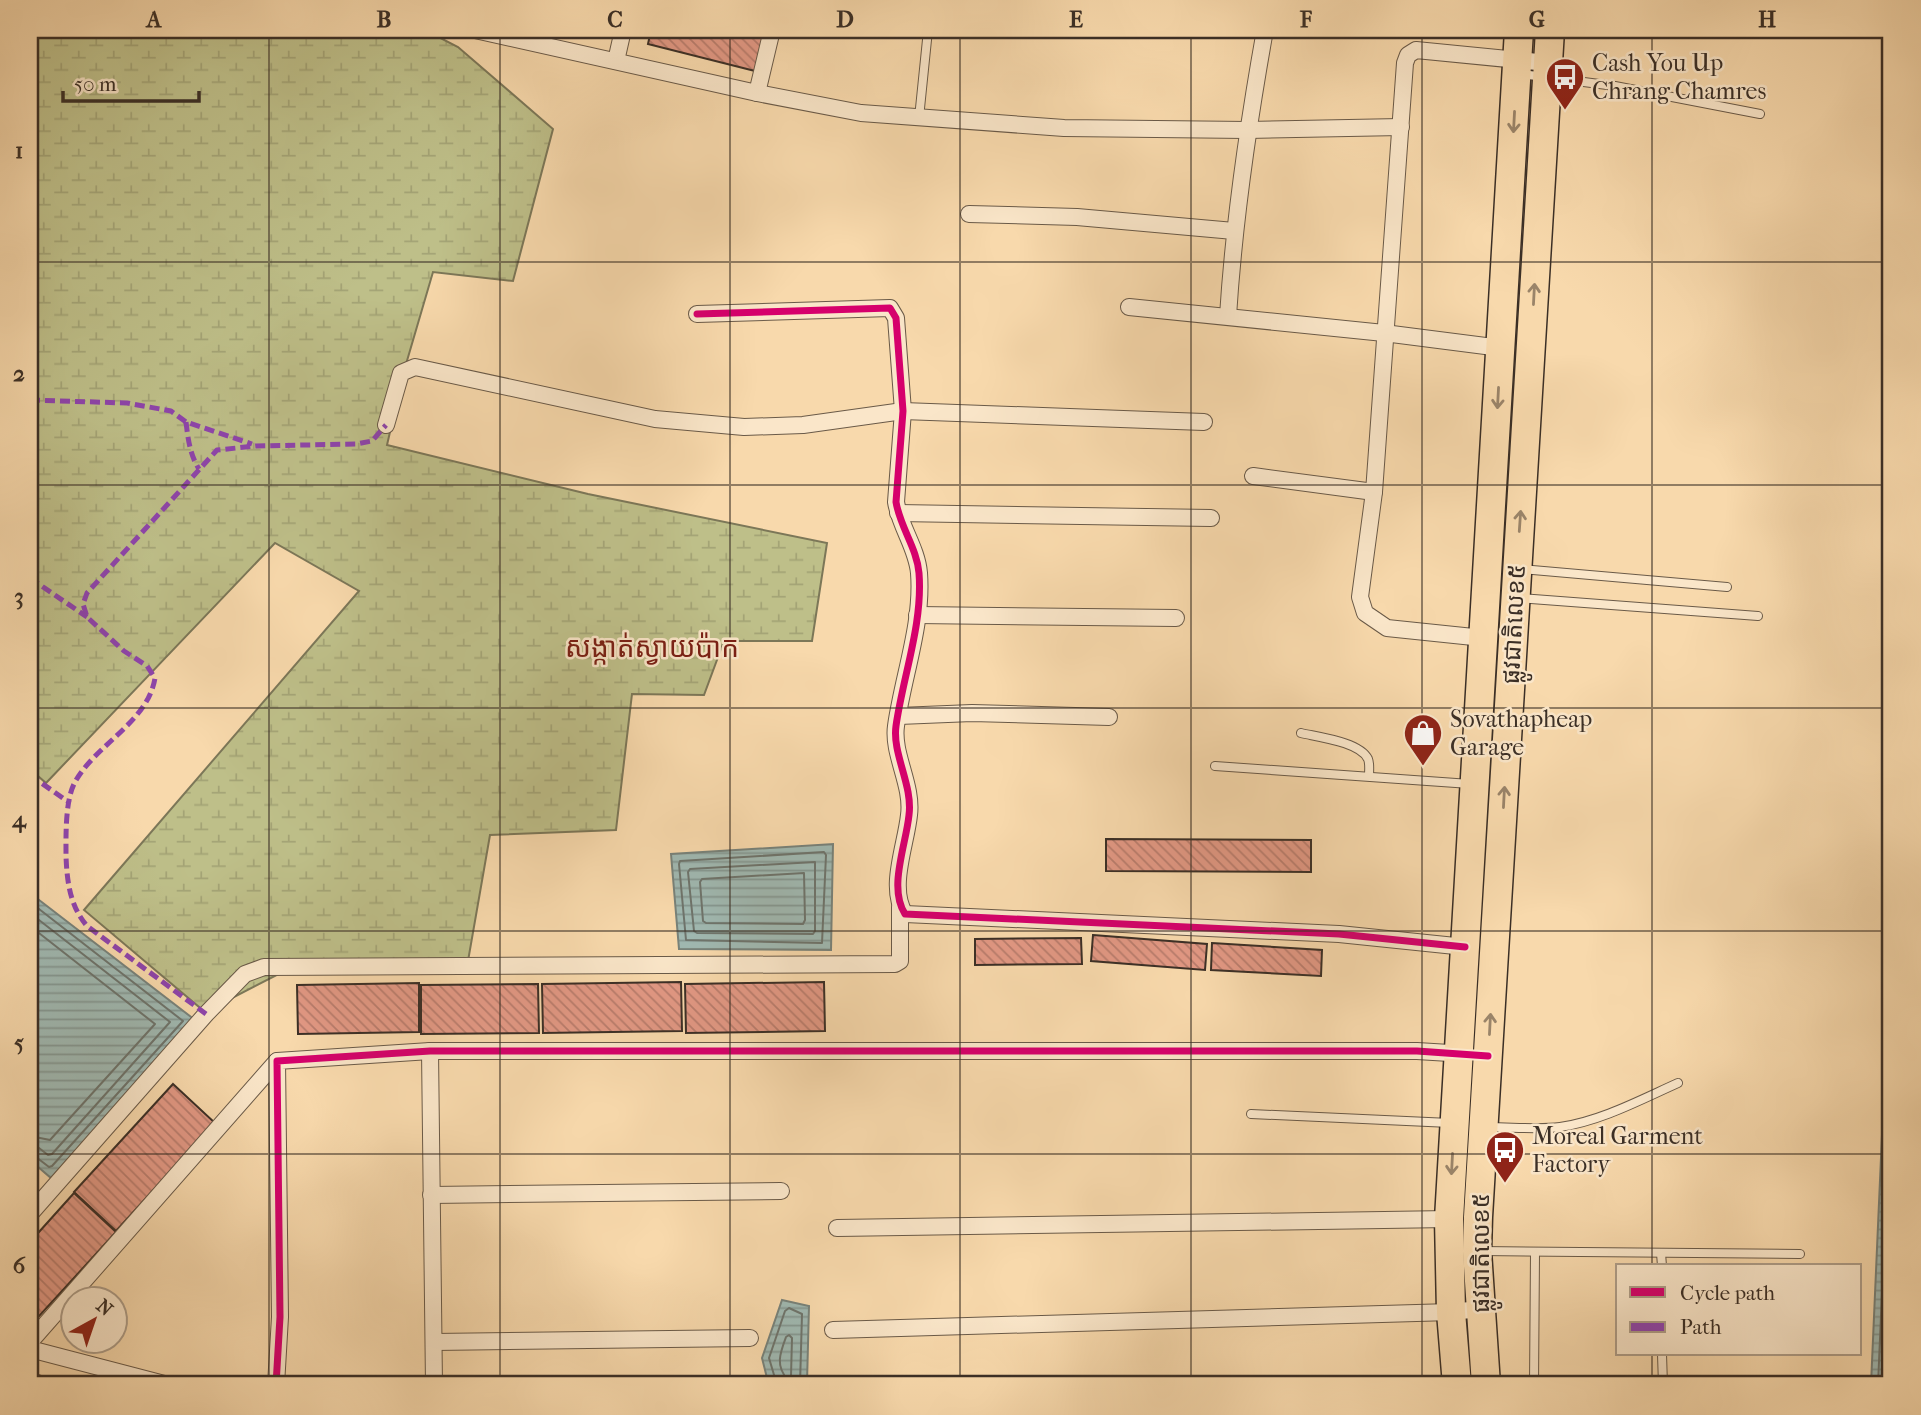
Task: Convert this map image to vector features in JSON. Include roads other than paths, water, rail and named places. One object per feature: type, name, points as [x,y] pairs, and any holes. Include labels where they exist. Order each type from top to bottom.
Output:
[{"type":"highway","name":"ផ្លូវជាតិលេខ៥","points":[[1457,1385],[1451,1312],[1449,1219],[1520,30]]},
{"type":"highway","name":"ផ្លូវជាតិលេខ៥","points":[[1486,1385],[1477,1251],[1550,30]]},
{"type":"highway","points":[[1481,671],[1511,672]]},
{"type":"highway","points":[[1469,874],[1499,875]]},
{"type":"street","points":[[475,30],[757,93],[861,113],[1064,128],[1247,130],[1401,127]]},
{"type":"street","points":[[616,61],[623,30]]},
{"type":"street","points":[[757,93],[772,30]]},
{"type":"street","points":[[1228,316],[1234,231],[1247,130],[1265,30]]},
{"type":"street","points":[[1483,638],[1387,628],[1365,613],[1360,597],[1374,492],[1405,63],[1408,55],[1416,50],[1517,67],[1548,69]]},
{"type":"street","points":[[969,214],[1077,216],[1234,231]]},
{"type":"street","points":[[1129,307],[1501,348]]},
{"type":"street","points":[[697,314],[892,309],[896,317],[903,411],[896,502],[918,563],[919,576],[916,615],[896,727],[911,803],[896,892],[905,914],[1339,934],[1465,947]]},
{"type":"street","points":[[386,425],[401,373],[415,367],[655,419],[744,427],[803,425],[903,411],[1205,422]]},
{"type":"street","points":[[1253,476],[1374,492]]},
{"type":"street","points":[[898,513],[1211,517]]},
{"type":"street","points":[[916,615],[1176,618]]},
{"type":"street","points":[[899,716],[972,713],[1109,717]]},
{"type":"street","points":[[30,1214],[206,1014],[245,974],[254,969],[895,964],[900,961],[901,907]]},
{"type":"street","points":[[30,1342],[277,1061],[430,1051],[1417,1051],[1488,1056]]},
{"type":"street","points":[[430,1051],[434,1385]]},
{"type":"street","points":[[276,1385],[280,1317],[277,1061]]},
{"type":"street","points":[[432,1195],[781,1191]]},
{"type":"street","points":[[837,1228],[1449,1219]]},
{"type":"street","points":[[833,1330],[1480,1309]]},
{"type":"street","points":[[433,1342],[750,1338]]},
{"type":"street","points":[[30,1349],[168,1385]]},
{"type":"lane","points":[[919,118],[928,30]]},
{"type":"lane","points":[[1548,69],[1615,86],[1760,114]]},
{"type":"lane","points":[[1517,569],[1727,587]]},
{"type":"lane","points":[[1516,597],[1758,617]]},
{"type":"lane","points":[[1301,733],[1357,749],[1366,755],[1370,762],[1369,776]]},
{"type":"lane","points":[[1215,766],[1475,785]]},
{"type":"lane","points":[[1484,1127],[1559,1127],[1583,1122],[1678,1083]]},
{"type":"lane","points":[[1251,1114],[1455,1123]]},
{"type":"lane","points":[[1477,1251],[1800,1254]]},
{"type":"lane","points":[[1534,1385],[1535,1253]]},
{"type":"lane","points":[[1661,1253],[1661,1264]]},
{"type":"lane","points":[[1662,1356],[1662,1385]]},
{"type":"water","points":[[833,844],[831,950],[679,949],[671,854]]},
{"type":"water","points":[[30,893],[195,1020],[51,1178],[30,1160]]},
{"type":"water","points":[[1891,930],[1891,1385],[1871,1385]]},
{"type":"water","points":[[782,1300],[809,1306],[807,1383],[787,1386],[768,1382],[762,1358]]},
{"type":"place","name":"Cash You Up Chrang Chamres","points":[[1565,111]]},
{"type":"place","name":"Sovathapheap Garage","points":[[1423,767]]},
{"type":"place","name":"Moreal Garment Factory","points":[[1505,1184]]},
{"type":"district","name":"សង្កាត់ស្វាយប៉ាក","points":[[652,647]]}]
